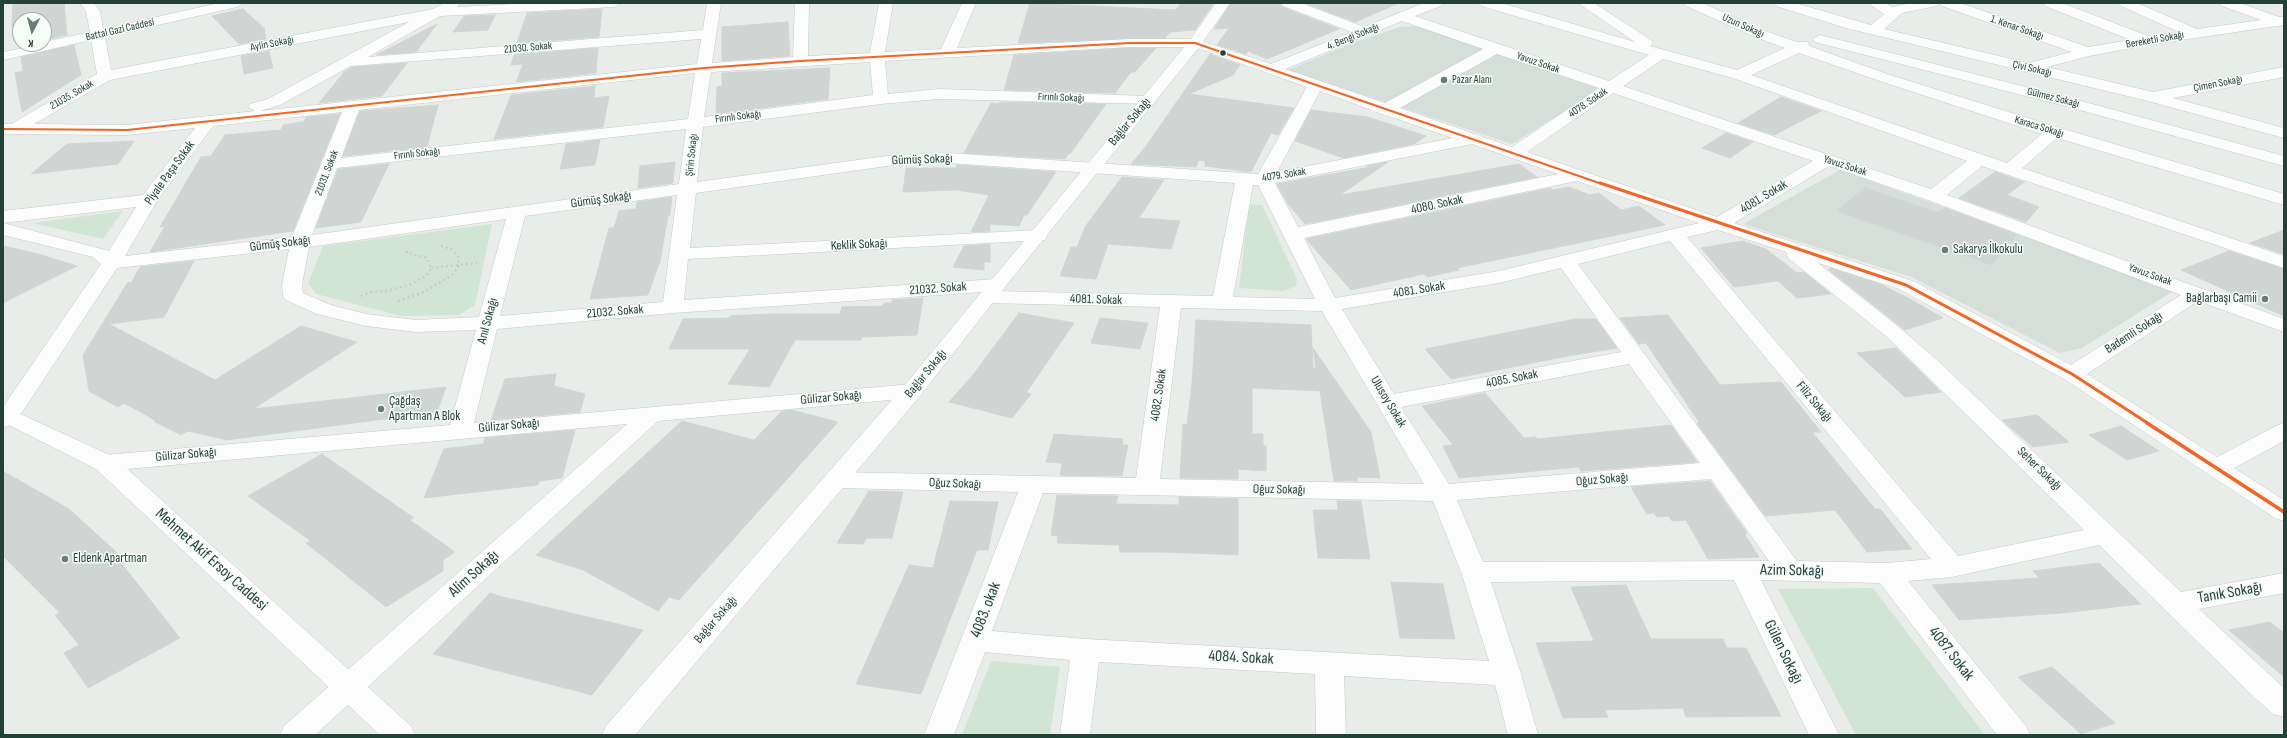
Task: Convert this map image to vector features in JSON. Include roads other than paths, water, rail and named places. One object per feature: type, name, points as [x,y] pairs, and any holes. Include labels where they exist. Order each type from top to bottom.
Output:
[{"type":"street","name":"21035. Sokak","points":[[6,131],[106,76],[93,11],[87,3]]},
{"type":"street","name":"Battal Gazi Caddesi","points":[[3,56],[98,36],[237,3]]},
{"type":"street","name":"Aylin Sokağı","points":[[106,76],[446,7],[614,3]]},
{"type":"street","name":"Şirin Sokağı","points":[[673,307],[695,123],[714,3]]},
{"type":"street","points":[[800,61],[802,3]]},
{"type":"street","points":[[881,99],[877,57],[886,3]]},
{"type":"street","points":[[947,54],[969,3]]},
{"type":"street","name":"Bağlar Sokağı","points":[[617,735],[912,391],[1148,101],[1224,3]]},
{"type":"street","points":[[1288,3],[1365,32]]},
{"type":"street","name":"4. Bengi Sokağı","points":[[1269,70],[1433,3]]},
{"type":"street","points":[[1486,3],[1738,74],[1877,125],[2284,262]]},
{"type":"street","points":[[1585,3],[1662,53]]},
{"type":"street","name":"Uzun Sokağı","points":[[1692,3],[1760,34],[1795,47]]},
{"type":"street","name":"Çivi Sokağı","points":[[1781,3],[1851,25],[2152,97],[2284,132]]},
{"type":"street","points":[[1875,3],[1893,13]]},
{"type":"street","points":[[1874,30],[1897,10],[1932,3]]},
{"type":"street","name":"1. Kenar Sokağı","points":[[1947,3],[2087,52]]},
{"type":"street","points":[[2050,3],[2147,41]]},
{"type":"street","points":[[2126,3],[2195,34]]},
{"type":"street","points":[[2226,3],[2282,22]]},
{"type":"street","points":[[208,121],[274,102],[446,7]]},
{"type":"street","name":"Yavuz Sokak","points":[[1403,16],[1934,196],[2284,326]]},
{"type":"street","name":"Bereketli Sokağı","points":[[2028,68],[2087,52],[2147,41],[2282,22]]},
{"type":"street","points":[[1738,74],[1795,47],[1820,39],[1851,25]]},
{"type":"street","name":"21030. Sokak","points":[[347,63],[708,34]]},
{"type":"street","name":"Gülmez Sokağı","points":[[1820,39],[2075,104],[2284,161]]},
{"type":"street","points":[[6,131],[127,130],[704,68],[800,61],[1130,43],[1194,43],[1385,110],[1515,152],[1720,224],[1906,285],[2072,374],[2284,512]]},
{"type":"street","name":"Karaca Sokağı","points":[[1795,47],[2054,132],[2284,200]]},
{"type":"street","points":[[1385,110],[1496,48]]},
{"type":"street","name":"4078. Sokak","points":[[1515,152],[1662,53]]},
{"type":"street","name":"Çimen Sokağı","points":[[2152,97],[2284,72]]},
{"type":"street","points":[[1222,303],[1255,179],[1315,86]]},
{"type":"street","name":"Fırınlı Sokağı","points":[[330,164],[695,123],[881,99],[939,94],[1148,101]]},
{"type":"street","name":"21031. Sokak","points":[[300,242],[353,105]]},
{"type":"street","name":"Piyale Paşa Sokak","points":[[5,416],[111,264],[149,200],[208,121]]},
{"type":"street","points":[[2011,169],[2054,132]]},
{"type":"street","name":"4079. Sokak","points":[[1092,168],[1255,179],[1474,139]]},
{"type":"street","name":"Gümüş Sokağı","points":[[111,264],[300,242],[517,211],[922,158],[1092,168]]},
{"type":"street","points":[[1934,196],[1980,159]]},
{"type":"street","name":"4081. Sokak","points":[[992,291],[1171,302],[1329,305],[1499,278],[1676,236],[1720,224],[1827,160]]},
{"type":"street","name":"4080. Sokak","points":[[1294,234],[1581,175]]},
{"type":"street","name":"Ulusoy Sokak","points":[[1255,179],[1294,234],[1329,305],[1442,493],[1474,572],[1507,674],[1524,735]]},
{"type":"street","points":[[3,217],[149,200]]},
{"type":"street","name":"Anıl Sokağı","points":[[460,430],[517,211]]},
{"type":"street","points":[[3,229],[100,252],[111,264]]},
{"type":"street","name":"Keklik Sokağı","points":[[680,254],[1038,236]]},
{"type":"street","name":"Filiz Sokağı","points":[[1676,236],[1952,567]]},
{"type":"street","name":"21032. Sokak","points":[[300,242],[292,285],[293,296],[324,310],[366,320],[416,326],[488,323],[673,307],[992,291]]},
{"type":"street","name":"Seher Sokağı","points":[[1784,245],[1893,332],[2106,534],[2265,690],[2284,705]]},
{"type":"street","points":[[1567,262],[1719,470],[1790,571]]},
{"type":"street","name":"Bademli Sokağı","points":[[2072,374],[2197,293]]},
{"type":"street","name":"4082. Sokak","points":[[1146,488],[1171,302]]},
{"type":"street","name":"4085. Sokak","points":[[1388,402],[1636,356]]},
{"type":"street","name":"Gülizar Sokağı","points":[[105,463],[460,430],[912,391]]},
{"type":"street","name":"Alim Sokağı","points":[[295,735],[653,413]]},
{"type":"street","name":"Mehmet Akif Ersoy Caddesi","points":[[5,416],[105,463],[349,686],[400,735]]},
{"type":"street","points":[[2216,468],[2284,431]]},
{"type":"street","name":"Oğuz Sokağı","points":[[837,480],[1033,486],[1442,493],[1719,470]]},
{"type":"street","name":"4083. okak","points":[[939,735],[1033,486]]},
{"type":"street","name":"Azim Sokağı","points":[[1474,572],[1743,570],[1888,573],[1952,567],[2106,534]]},
{"type":"street","name":"Gülen Sokağı","points":[[1743,570],[1824,735]]},
{"type":"street","name":"4087. Sokak","points":[[1888,573],[2015,735]]},
{"type":"street","name":"Tanık Sokağı","points":[[2176,603],[2284,583]]},
{"type":"street","name":"4084. Sokak","points":[[975,640],[1086,650],[1507,674]]},
{"type":"street","points":[[1075,735],[1086,650]]},
{"type":"street","points":[[1329,663],[1331,735]]},
{"type":"place","name":"Pazar Alanı","points":[[1444,80]]},
{"type":"place","name":"Sakarya İlkokulu","points":[[1945,250]]},
{"type":"place","name":"Bağlarbaşı Camii","points":[[2265,299]]},
{"type":"place","name":"Çağdaş Apartman A Blok","points":[[381,409]]},
{"type":"place","name":"Eldenk Apartman","points":[[65,559]]}]
